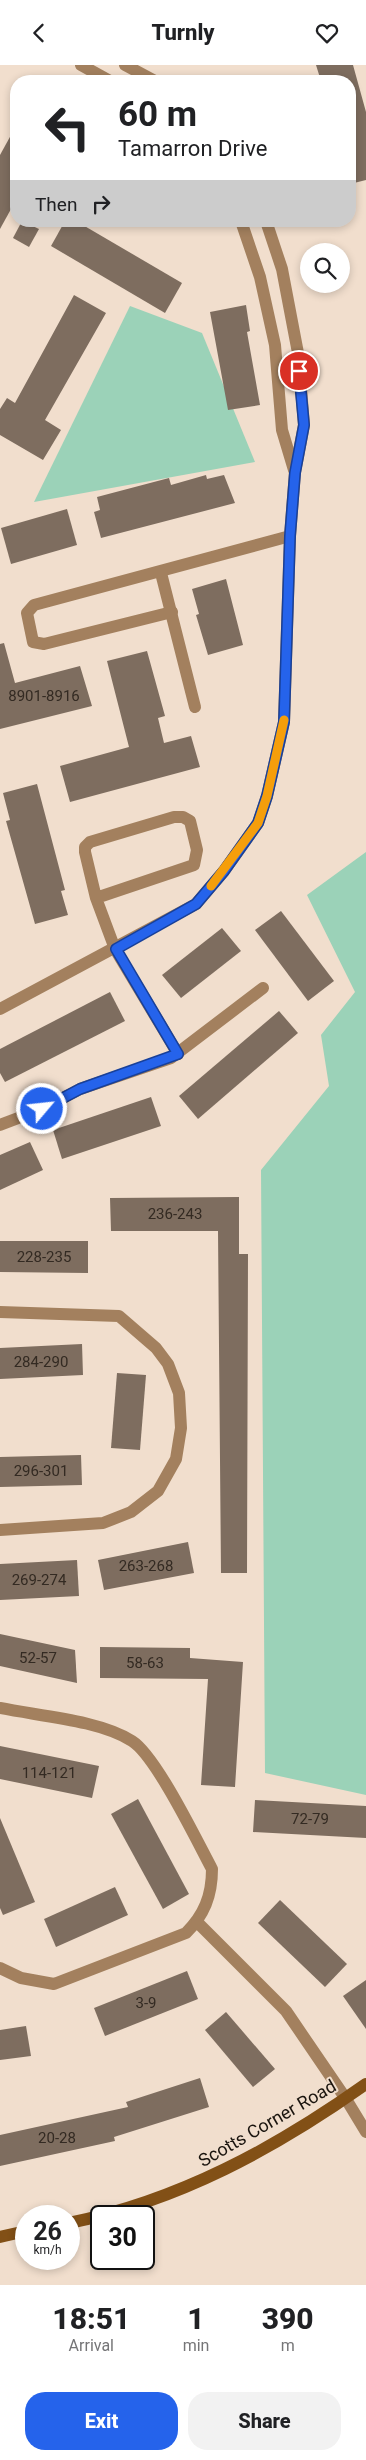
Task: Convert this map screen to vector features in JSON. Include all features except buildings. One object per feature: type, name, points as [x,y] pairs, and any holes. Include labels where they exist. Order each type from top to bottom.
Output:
[{"type":"street","points":[[81,65],[99,75]]},
{"type":"street","points":[[125,65],[144,75]]},
{"type":"street","points":[[243,227],[260,277],[275,345],[282,430],[295,473]]},
{"type":"street","points":[[0,1009],[116,949],[196,904],[224,871],[258,823],[267,796],[284,722],[290,536],[295,473],[304,425],[298,353],[282,269],[268,227]]},
{"type":"street","points":[[172,612],[44,644],[33,642],[27,613],[34,605],[161,573],[290,536]]},
{"type":"street","points":[[161,573],[196,707]]},
{"type":"street","points":[[96,898],[194,865],[197,850],[190,821],[183,817],[174,817],[90,842],[85,847],[84,852],[96,898],[116,949],[178,1054]]},
{"type":"street","points":[[0,1125],[42,1109],[80,1089],[178,1054],[263,988]]},
{"type":"street","points":[[0,1312],[119,1316],[150,1341],[168,1364],[179,1393],[181,1428],[176,1459],[158,1491],[131,1512],[103,1523],[0,1530]]},
{"type":"street","points":[[0,1709],[105,1728],[134,1741],[152,1761],[212,1869],[212,1888],[206,1906],[197,1922],[186,1933],[54,1984],[21,1977],[0,1968]]},
{"type":"street","points":[[197,1922],[286,2011],[346,2099],[366,2132]]},
{"type":"street","name":"Scotts Corner Road","points":[[80,2220],[138,2205],[184,2189],[240,2163],[346,2099],[366,2084]]},
{"type":"street","points":[[0,2237],[15,2234]]},
{"type":"green space","points":[[130,306],[202,333],[255,462],[34,502]]},
{"type":"green space","points":[[366,852],[366,1795],[265,1773],[261,1170],[329,1086],[321,1035],[355,992],[307,895]]},
{"type":"slow traffic","points":[[211,886],[258,823],[267,796],[284,720]]},
{"type":"route","points":[[42,1109],[80,1089],[178,1054],[116,949],[196,904],[224,871],[258,823],[267,796],[284,722],[290,536],[295,473],[304,425],[299,371]]}]
